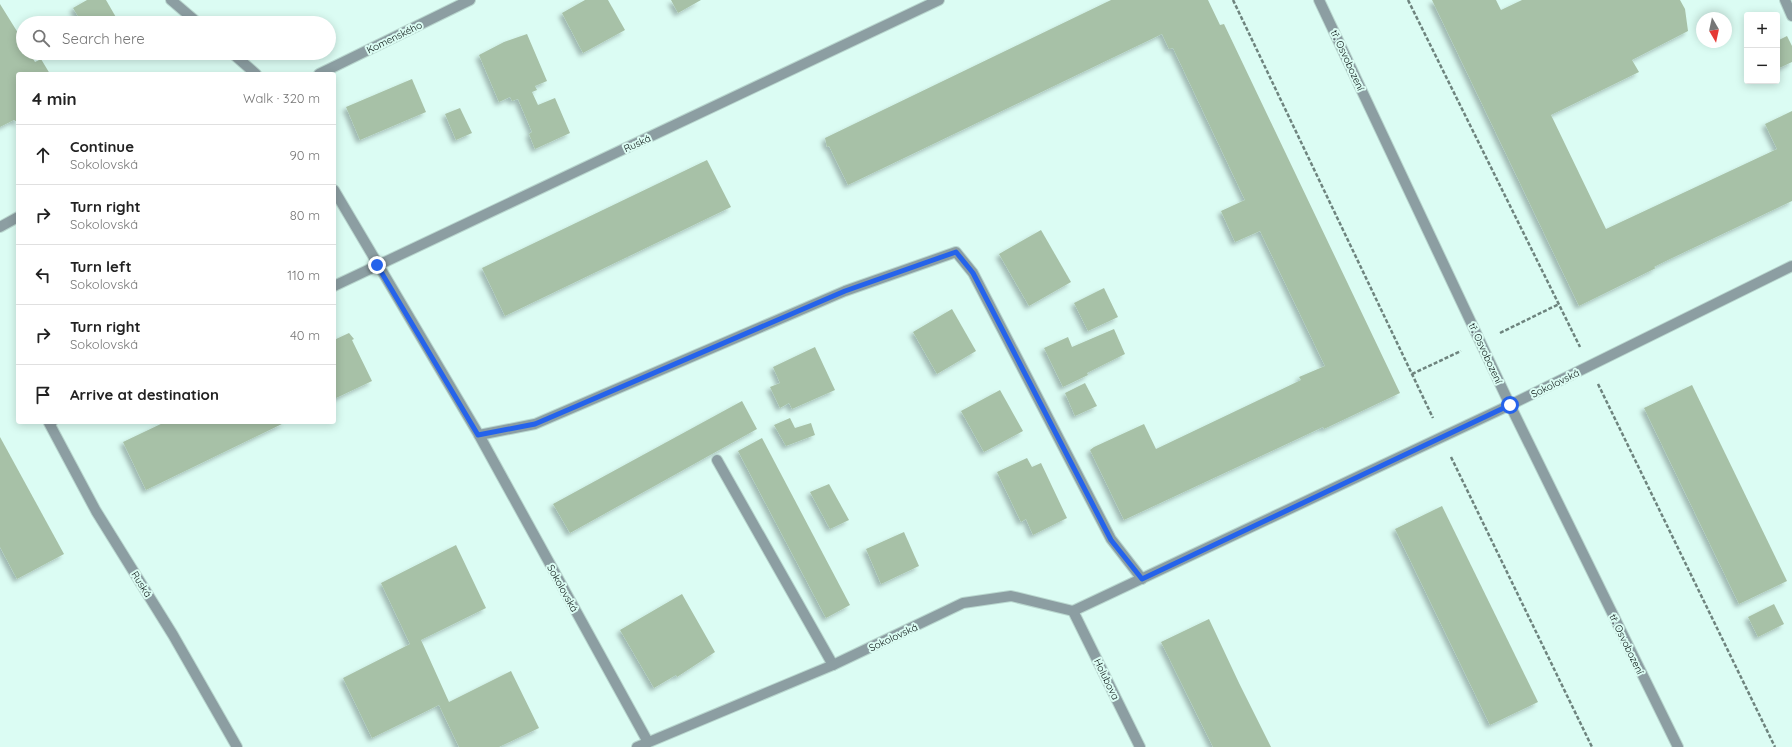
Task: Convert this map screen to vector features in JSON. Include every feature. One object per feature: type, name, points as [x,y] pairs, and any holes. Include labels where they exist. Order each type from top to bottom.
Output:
[{"type":"street","points":[[171,0],[190,16]]},
{"type":"street","name":"Komenského","points":[[323,72],[470,0]]},
{"type":"street","name":"Ruská","points":[[336,285],[939,0]]},
{"type":"street","name":"tř. Osvobození","points":[[1319,0],[1510,405],[1678,747]]},
{"type":"street","points":[[1785,0],[1792,16]]},
{"type":"street","points":[[240,60],[254,72]]},
{"type":"street","name":"Sokolovská","points":[[336,193],[478,435],[648,742]]},
{"type":"street","points":[[0,227],[16,218]]},
{"type":"street","points":[[478,435],[535,424],[845,291],[956,252],[973,273],[1111,540],[1142,579]]},
{"type":"street","name":"Sokolovská","points":[[637,747],[833,665],[963,603],[1011,596],[1073,611],[1510,405],[1792,266]]},
{"type":"street","name":"Ruská","points":[[49,424],[96,511],[173,635],[237,747]]},
{"type":"street","points":[[717,460],[833,665]]},
{"type":"street","name":"Holubova","points":[[1073,611],[1140,747]]},
{"type":"path","points":[[1233,0],[1592,747]]},
{"type":"building","points":[[87,0],[106,0],[115,16],[78,16],[73,8]]},
{"type":"building","points":[[585,0],[608,0],[625,30],[583,53],[562,13]]},
{"type":"building","points":[[671,0],[701,0],[678,13]]},
{"type":"building","points":[[1111,0],[1208,0],[1220,25],[1224,24],[1400,393],[1324,429],[1323,427],[1124,520],[1090,450],[1144,424],[1156,449],[1301,380],[1299,377],[1325,366],[1260,231],[1235,242],[1221,211],[1245,200],[1173,48],[1169,49],[1162,34],[848,185],[829,146],[827,147],[825,138]]},
{"type":"building","points":[[1432,0],[1496,0],[1501,10],[1522,0],[1680,0],[1685,9],[1688,31],[1632,60],[1639,72],[1551,115],[1606,229],[1777,149],[1765,124],[1792,111],[1792,201],[1668,260],[1654,267],[1656,268],[1579,306]]},
{"type":"building","points":[[0,4],[16,30],[16,60],[34,60],[35,62],[42,60],[49,72],[16,72],[16,122],[14,120],[0,127]]},
{"type":"building","points":[[527,34],[547,81],[535,86],[537,90],[532,92],[538,105],[555,98],[570,133],[535,149],[529,134],[532,132],[518,99],[512,101],[510,97],[499,102],[479,55],[504,42]]},
{"type":"building","points":[[1787,36],[1792,46],[1792,62],[1780,68],[1780,48],[1780,40]]},
{"type":"building","points":[[412,79],[426,112],[360,140],[346,107]]},
{"type":"building","points":[[460,108],[472,133],[456,140],[445,114]]},
{"type":"building","points":[[707,160],[731,207],[505,316],[482,268]]},
{"type":"building","points":[[1041,230],[1071,282],[1029,306],[999,254]]},
{"type":"building","points":[[1104,288],[1118,317],[1088,331],[1074,303]]},
{"type":"building","points":[[952,309],[976,351],[937,374],[913,332]]},
{"type":"building","points":[[1114,329],[1125,354],[1063,387],[1044,348],[1068,337],[1072,347]]},
{"type":"building","points":[[349,333],[354,339],[352,340],[372,381],[336,398],[336,339]]},
{"type":"building","points":[[815,347],[835,390],[792,409],[789,403],[780,408],[770,387],[780,383],[773,367]]},
{"type":"building","points":[[1085,383],[1097,406],[1075,416],[1065,393]]},
{"type":"building","points":[[1692,385],[1787,581],[1739,604],[1644,408]]},
{"type":"building","points":[[1000,390],[1023,431],[984,452],[961,411]]},
{"type":"building","points":[[742,401],[757,429],[570,533],[553,504]]},
{"type":"building","points":[[790,418],[795,428],[811,423],[815,435],[786,446],[774,425]]},
{"type":"building","points":[[161,424],[282,424],[146,490],[123,442]]},
{"type":"building","points":[[0,437],[64,554],[17,579],[0,547]]},
{"type":"building","points":[[762,438],[850,605],[826,618],[738,451]]},
{"type":"building","points":[[1027,458],[1032,467],[1041,463],[1067,518],[1033,535],[1026,519],[1021,522],[997,472]]},
{"type":"building","points":[[829,484],[849,520],[830,529],[810,492]]},
{"type":"building","points":[[1442,506],[1538,702],[1490,725],[1395,529]]},
{"type":"building","points":[[904,532],[919,566],[881,584],[866,549]]},
{"type":"building","points":[[456,545],[486,608],[421,640],[449,702],[511,671],[539,728],[499,747],[459,747],[439,705],[372,738],[343,678],[410,644],[381,583]]},
{"type":"building","points":[[682,594],[715,652],[677,677],[676,675],[654,688],[620,630]]},
{"type":"building","points":[[1774,604],[1784,624],[1758,637],[1748,617]]},
{"type":"building","points":[[1209,619],[1271,747],[1213,747],[1161,642]]},
{"type":"route","points":[[377,265],[478,435],[535,424],[845,291],[956,252],[973,273],[1111,540],[1142,579],[1510,405]]}]
